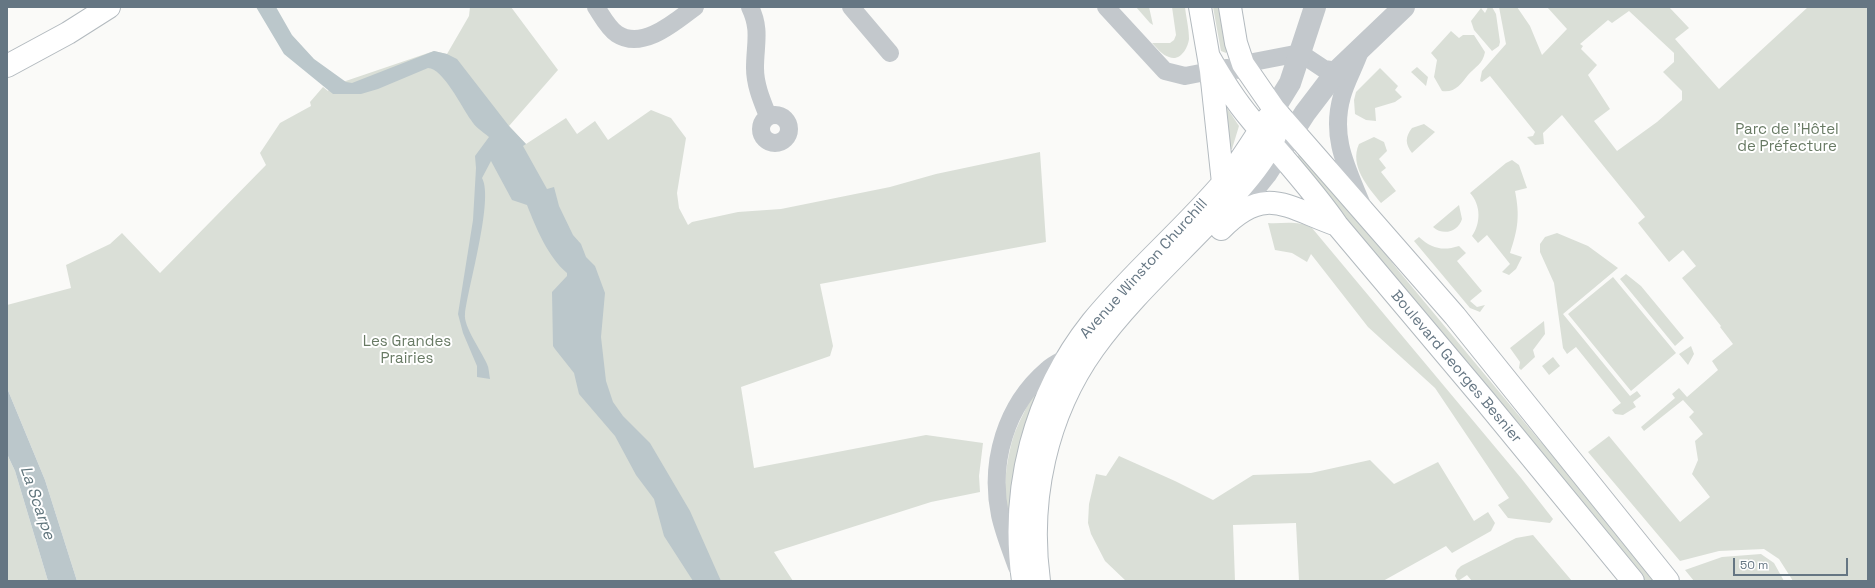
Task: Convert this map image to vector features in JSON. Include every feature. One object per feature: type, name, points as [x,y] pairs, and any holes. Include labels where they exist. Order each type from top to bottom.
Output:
[{"type":"main road","points":[[7,66],[68,33],[109,7]]},
{"type":"main road","points":[[1200,7],[1212,66],[1219,152],[1230,188]]},
{"type":"main road","name":"Boulevard Georges Besnier","points":[[1230,7],[1236,43],[1245,68],[1274,109],[1455,316],[1668,581]]},
{"type":"main road","name":"Boulevard Georges Besnier","points":[[1212,66],[1229,92],[1322,204],[1337,225],[1486,402],[1633,581]]},
{"type":"main road","points":[[1270,143],[1274,109]]},
{"type":"main road","name":"Avenue Winston Churchill","points":[[1039,581],[1036,546],[1037,506],[1041,475],[1052,433],[1072,385],[1087,358],[1122,314],[1270,143]]},
{"type":"main road","name":"Avenue Winston Churchill","points":[[1023,581],[1020,520],[1024,469],[1031,441],[1042,410],[1068,357],[1104,309],[1230,188]]},
{"type":"main road","points":[[1037,506],[1067,420],[1103,358],[1138,315],[1235,215],[1252,205],[1270,203],[1289,206],[1337,225]]},
{"type":"street","points":[[596,7],[612,30],[625,38],[632,39],[641,38],[660,30],[695,7]]},
{"type":"street","points":[[750,7],[757,33],[755,69],[756,80],[768,116]]},
{"type":"street","points":[[851,7],[890,52]]},
{"type":"street","points":[[1106,7],[1165,71],[1185,76],[1212,66],[1245,68],[1300,52]]},
{"type":"street","points":[[1274,109],[1290,83],[1315,7]]},
{"type":"street","points":[[1270,143],[1293,131],[1337,71],[1360,51],[1404,7]]},
{"type":"street","points":[[1360,51],[1342,96],[1338,132],[1343,161],[1366,213]]},
{"type":"street","points":[[1300,52],[1324,69],[1337,71]]},
{"type":"street","name":"Avenue Winston Churchill","points":[[1230,188],[1253,189],[1266,174],[1270,143]]},
{"type":"green space","name":"Les Grandes Prairies","points":[[470,7],[511,7],[558,70],[509,126],[526,144],[566,118],[577,134],[595,121],[608,140],[651,110],[671,118],[686,138],[677,193],[679,208],[688,225],[692,222],[738,212],[781,209],[890,187],[936,174],[1040,152],[1046,242],[820,284],[833,346],[830,356],[741,387],[754,468],[926,435],[983,443],[979,476],[980,492],[931,502],[774,552],[793,581],[77,581],[45,480],[7,388],[7,305],[71,288],[66,265],[110,244],[122,233],[160,273],[266,165],[260,153],[280,123],[311,106],[310,102],[323,87],[328,91],[331,86],[434,51],[447,54],[469,16]]},
{"type":"green space","points":[[1136,7],[1149,7],[1153,25],[1150,23]]},
{"type":"green space","points":[[1172,7],[1185,7],[1189,31],[1187,46],[1183,53],[1177,58],[1164,55],[1152,43],[1170,43],[1174,40],[1176,35]]},
{"type":"green space","points":[[1213,7],[1224,7],[1230,47],[1226,53],[1221,51]]},
{"type":"green space","points":[[1488,7],[1492,7],[1496,14],[1500,42],[1499,46],[1492,51],[1474,30],[1471,21],[1481,8],[1485,13]]},
{"type":"green space","name":"Parc de l'Hôtel de Préfecture","points":[[1499,7],[1517,7],[1530,26],[1542,55],[1567,29],[1547,7],[1669,7],[1689,28],[1675,39],[1719,89],[1808,7],[1868,7],[1868,581],[1793,581],[1779,559],[1764,549],[1719,551],[1680,561],[1588,452],[1609,436],[1680,522],[1710,497],[1692,474],[1698,460],[1695,441],[1703,434],[1689,417],[1694,412],[1683,400],[1644,431],[1641,427],[1675,398],[1672,394],[1679,388],[1687,397],[1718,370],[1712,361],[1733,344],[1720,327],[1721,326],[1682,278],[1696,266],[1683,250],[1669,262],[1638,223],[1645,217],[1562,115],[1543,133],[1544,144],[1535,145],[1527,137],[1533,136],[1535,132],[1490,76],[1482,82],[1480,81],[1482,71],[1506,44]],"holes":[[[1629,11],[1674,53],[1674,62],[1663,72],[1682,91],[1682,100],[1657,122],[1617,151],[1594,121],[1610,109],[1588,75],[1597,65],[1581,49],[1583,46],[1580,44],[1608,20],[1612,23]]]},
{"type":"green space","points":[[1451,31],[1459,38],[1463,35],[1474,35],[1485,52],[1481,62],[1460,85],[1451,91],[1442,91],[1434,77],[1437,60],[1431,53]]},
{"type":"green space","points":[[1417,67],[1428,77],[1426,86],[1411,72]]},
{"type":"green space","points":[[1380,68],[1398,86],[1395,90],[1402,97],[1395,102],[1375,108],[1376,121],[1366,120],[1355,114],[1354,100],[1356,92]]},
{"type":"green space","points":[[1225,105],[1239,126],[1232,149],[1230,149]]},
{"type":"green space","points":[[1424,124],[1435,132],[1412,153],[1407,144],[1408,134],[1412,128]]},
{"type":"green space","points":[[1374,137],[1384,142],[1387,151],[1379,159],[1386,168],[1381,172],[1396,191],[1381,203],[1361,176],[1356,160],[1359,144]]},
{"type":"green space","points":[[1299,154],[1364,226],[1398,270],[1540,441],[1558,459],[1657,581],[1644,581],[1428,321],[1297,158]]},
{"type":"green space","points":[[1512,160],[1519,165],[1527,188],[1515,191],[1518,215],[1515,237],[1510,253],[1522,257],[1516,269],[1509,275],[1502,272],[1510,264],[1487,235],[1478,243],[1472,236],[1477,225],[1478,208],[1470,193],[1506,163]]},
{"type":"green space","points":[[1459,205],[1462,219],[1454,230],[1446,232],[1437,230],[1433,227]]},
{"type":"green space","points":[[1268,223],[1296,223],[1312,228],[1521,478],[1553,519],[1550,523],[1508,518],[1498,505],[1509,498],[1435,388],[1368,327],[1311,254],[1307,262],[1292,253],[1275,250]]},
{"type":"green space","points":[[1557,233],[1588,246],[1618,268],[1563,314],[1630,396],[1637,391],[1641,396],[1633,402],[1636,407],[1623,415],[1615,414],[1612,410],[1621,403],[1576,347],[1567,354],[1563,348],[1554,283],[1540,252],[1540,244],[1545,237]]},
{"type":"green space","points":[[1419,237],[1428,244],[1438,248],[1443,249],[1459,246],[1466,253],[1457,261],[1482,291],[1470,301],[1477,307],[1485,305],[1480,312],[1470,308],[1414,241]]},
{"type":"green space","points":[[1626,274],[1641,286],[1684,338],[1675,346],[1620,279]]},
{"type":"green space","points":[[1613,277],[1676,353],[1631,391],[1568,314]]},
{"type":"green space","points":[[1544,321],[1545,334],[1533,350],[1535,357],[1521,370],[1519,368],[1520,362],[1510,348]]},
{"type":"green space","points":[[1691,346],[1694,354],[1688,365],[1679,354]]},
{"type":"green space","points":[[1553,357],[1560,366],[1549,375],[1542,366]]},
{"type":"green space","points":[[1033,392],[1040,393],[1011,516],[1007,508],[1005,487],[1007,462],[1012,440]]},
{"type":"green space","points":[[7,454],[15,471],[48,581],[7,581]]},
{"type":"green space","points":[[1119,456],[1213,500],[1253,475],[1311,473],[1370,460],[1394,484],[1438,462],[1474,521],[1488,512],[1495,523],[1491,531],[1452,553],[1446,546],[1383,581],[1299,581],[1296,523],[1233,525],[1235,581],[1126,581],[1105,561],[1091,534],[1088,523],[1089,504],[1096,474],[1106,476]]},
{"type":"green space","points":[[1533,535],[1572,581],[1472,581],[1467,575],[1458,581],[1455,576],[1457,570],[1461,566],[1516,538]]},
{"type":"green space","points":[[1761,554],[1774,563],[1784,581],[1694,581],[1685,570],[1722,557]]},
{"type":"water","points":[[256,7],[276,7],[292,35],[314,59],[346,82],[352,83],[434,51],[447,54],[457,59],[509,126],[526,144],[523,146],[547,189],[554,187],[559,206],[573,235],[581,244],[586,257],[595,266],[605,293],[601,337],[606,381],[613,402],[623,416],[650,443],[690,511],[721,581],[693,581],[664,536],[654,499],[636,475],[615,436],[579,394],[574,373],[553,346],[552,292],[567,276],[567,273],[548,251],[527,205],[512,200],[491,161],[482,178],[485,189],[483,223],[465,314],[465,319],[470,332],[488,366],[490,379],[477,377],[477,366],[463,333],[458,314],[473,220],[476,168],[475,156],[489,137],[473,123],[446,81],[440,74],[428,68],[378,89],[361,94],[333,94],[284,54]]},
{"type":"water","name":"La Scarpe","points":[[7,388],[45,480],[77,581],[48,581],[15,471],[7,454]]}]
